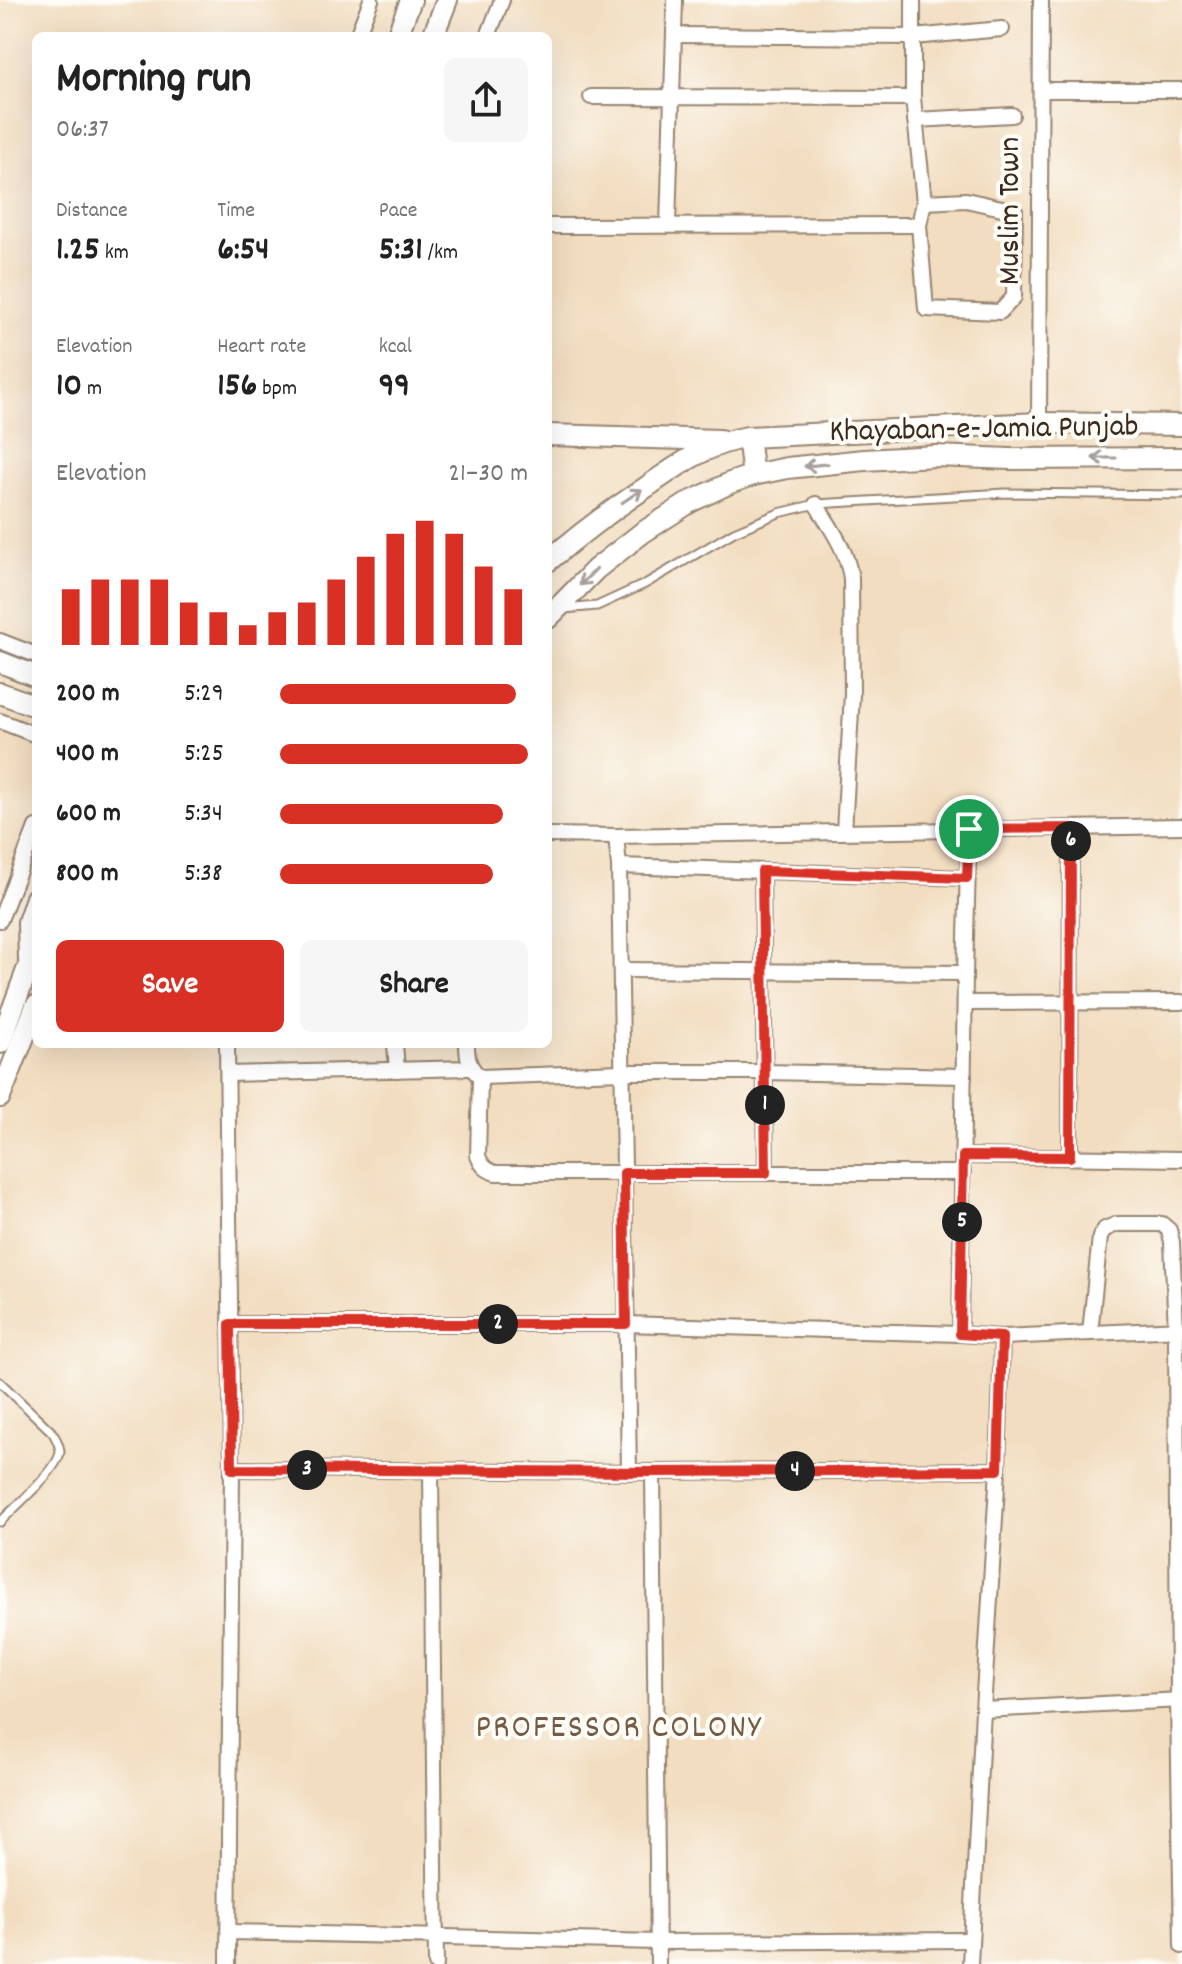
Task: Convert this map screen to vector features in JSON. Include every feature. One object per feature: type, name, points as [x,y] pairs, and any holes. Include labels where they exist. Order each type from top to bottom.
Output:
[{"type":"main road","points":[[399,32],[411,0]]},
{"type":"main road","points":[[435,32],[447,0]]},
{"type":"main road","name":"Khayaban-e-Jamia Punjab","points":[[552,558],[594,524],[675,468],[727,440],[1039,423],[1182,425]]},
{"type":"main road","points":[[552,435],[727,440]]},
{"type":"main road","points":[[748,437],[753,475]]},
{"type":"main road","name":"Khayaban-e-Jamia Punjab","points":[[552,614],[596,569],[642,533],[690,502],[753,475],[864,460],[936,456],[1182,458]]},
{"type":"main road","points":[[0,662],[32,674]]},
{"type":"main road","points":[[0,693],[32,705]]},
{"type":"main road","points":[[32,910],[28,922],[32,948]]},
{"type":"main road","points":[[0,1043],[32,958]]},
{"type":"main road","points":[[0,1097],[32,1016]]},
{"type":"street","points":[[359,32],[371,0]]},
{"type":"street","points":[[490,32],[502,0]]},
{"type":"street","points":[[668,225],[675,0]]},
{"type":"street","points":[[913,0],[913,98],[924,202],[919,225],[926,309],[1000,312],[1014,297],[1015,211],[966,200],[924,202]]},
{"type":"street","name":"Muslim Town","points":[[1039,423],[1041,0]]},
{"type":"street","points":[[674,35],[913,37],[1002,29]]},
{"type":"street","points":[[1041,90],[1182,90]]},
{"type":"street","points":[[591,97],[913,98]]},
{"type":"street","points":[[915,120],[1012,115]]},
{"type":"street","points":[[552,226],[919,225]]},
{"type":"street","points":[[816,504],[842,545],[851,578],[852,694],[844,831]]},
{"type":"street","points":[[0,641],[32,653]]},
{"type":"street","points":[[0,721],[32,733]]},
{"type":"street","points":[[552,835],[1182,826]]},
{"type":"street","points":[[1070,1157],[1071,828]]},
{"type":"street","points":[[960,1334],[969,829]]},
{"type":"street","points":[[616,836],[629,1472]]},
{"type":"street","points":[[0,920],[32,837]]},
{"type":"street","points":[[619,866],[967,878]]},
{"type":"street","points":[[762,871],[766,1173]]},
{"type":"street","points":[[621,970],[965,973]]},
{"type":"street","points":[[965,1003],[1182,1002]]},
{"type":"street","points":[[227,1048],[232,1469],[228,1964]]},
{"type":"street","points":[[395,1048],[397,1070]]},
{"type":"street","points":[[467,1048],[467,1057],[475,1072],[478,1156],[481,1165],[495,1173],[963,1173]]},
{"type":"street","points":[[228,1074],[397,1070],[964,1076]]},
{"type":"street","points":[[963,1156],[1182,1159]]},
{"type":"street","points":[[1090,1333],[1100,1237],[1105,1229],[1117,1224],[1162,1224],[1169,1230],[1172,1242],[1179,1330],[1182,1946]]},
{"type":"street","points":[[230,1324],[626,1324],[1002,1337],[1179,1330]]},
{"type":"street","points":[[970,1964],[998,1470],[1002,1337]]},
{"type":"street","points":[[232,1469],[629,1472],[998,1470]]},
{"type":"street","points":[[431,1471],[436,1964]]},
{"type":"street","points":[[653,1472],[658,1964]]},
{"type":"street","points":[[983,1710],[1180,1700]]},
{"type":"street","points":[[229,1932],[658,1942],[970,1940]]},
{"type":"lane","points":[[552,614],[597,606],[645,584],[734,532],[779,513],[816,504],[1005,493],[1182,495]]},
{"type":"lane","points":[[0,1382],[53,1433],[60,1452],[51,1471],[0,1522]]},
{"type":"district","name":"PROFESSOR COLONY","points":[[619,1729]]},
{"type":"route","points":[[1071,828],[1070,1157],[963,1156],[960,1334],[1002,1337],[998,1470],[653,1472],[232,1469],[230,1324],[626,1324],[624,1173],[766,1173],[762,871],[967,878],[969,829],[1071,828]]}]
